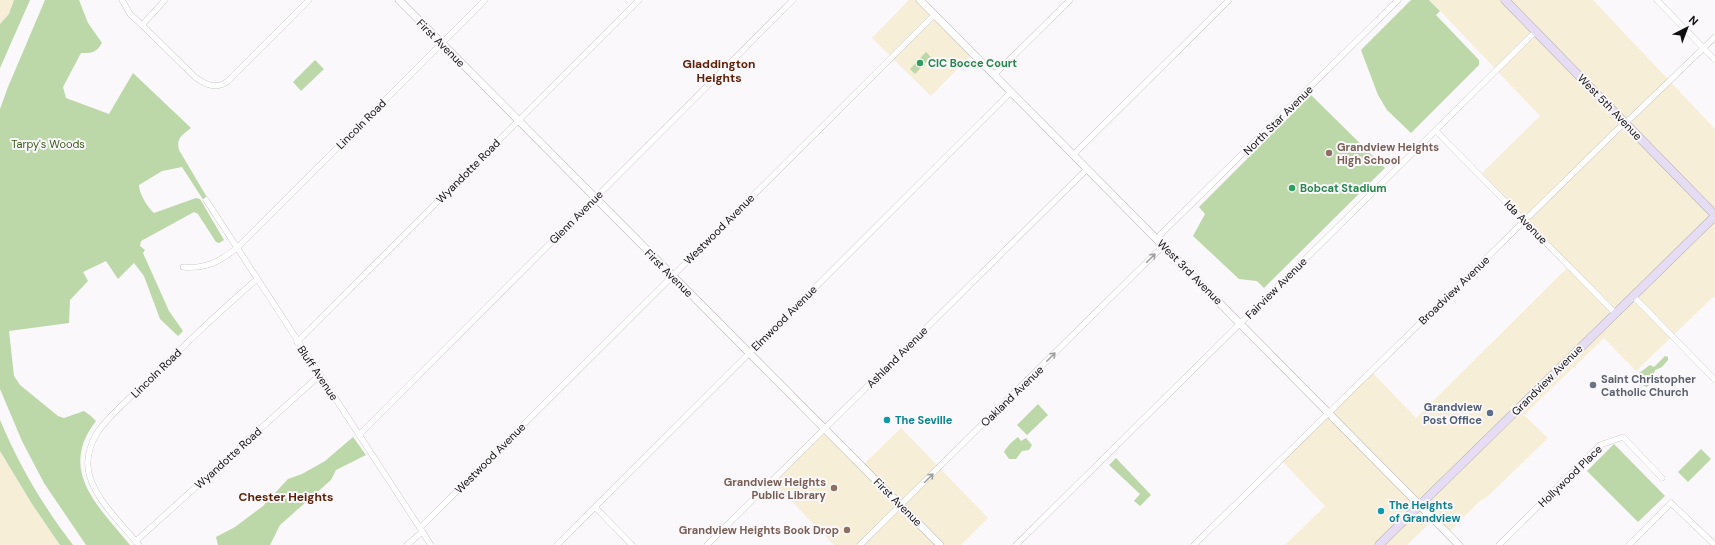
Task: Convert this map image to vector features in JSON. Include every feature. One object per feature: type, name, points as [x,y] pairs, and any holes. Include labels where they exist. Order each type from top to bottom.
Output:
[{"type":"main road","name":"West 5th Avenue","points":[[1505,0],[1715,216]]},
{"type":"main road","name":"Grandview Avenue","points":[[1380,545],[1715,216]]},
{"type":"street","points":[[122,0],[130,14],[195,77],[204,84],[212,87],[228,81],[309,0]]},
{"type":"street","points":[[142,25],[165,0]]},
{"type":"street","name":"First Avenue","points":[[399,0],[940,545]]},
{"type":"street","name":"Lincoln Road","points":[[183,267],[199,267],[210,264],[221,260],[237,248],[485,0]]},
{"type":"street","name":"Wyandotte Road","points":[[297,342],[639,0]]},
{"type":"street","name":"Glenn Avenue","points":[[359,435],[793,0]]},
{"type":"street","name":"West 3rd Avenue","points":[[920,0],[1460,545]]},
{"type":"street","points":[[994,75],[1070,0]]},
{"type":"street","points":[[1073,155],[1229,0]]},
{"type":"street","name":"North Star Avenue","points":[[1156,239],[1398,0]]},
{"type":"street","points":[[1657,0],[1715,60]]},
{"type":"street","name":"Westwood Avenue","points":[[407,545],[672,276],[934,15]]},
{"type":"street","name":"Fairview Avenue","points":[[1016,545],[1536,31]]},
{"type":"street","name":"Broadview Avenue","points":[[1194,545],[1715,37]]},
{"type":"street","name":"Elmwood Avenue","points":[[557,545],[1011,92]]},
{"type":"street","name":"Ida Avenue","points":[[1436,131],[1615,313]]},
{"type":"street","name":"Ashland Avenue","points":[[707,545],[1087,169]]},
{"type":"street","name":"Bluff Avenue","points":[[206,200],[297,342],[431,545]]},
{"type":"street","name":"Oakland Avenue","points":[[860,545],[1163,246]]},
{"type":"street","name":"Lincoln Road","points":[[137,543],[96,491],[90,478],[88,460],[92,443],[103,425],[187,342],[257,278]]},
{"type":"street","points":[[1633,296],[1715,380]]},
{"type":"street","name":"Wyandotte Road","points":[[137,543],[320,375]]},
{"type":"street","name":"Hollywood Place","points":[[1499,545],[1600,445],[1623,437],[1662,478]]},
{"type":"street","points":[[1629,545],[1672,503],[1715,545]]},
{"type":"street","points":[[595,507],[632,545]]},
{"type":"shaded area","points":[[0,0],[14,0],[9,14],[0,24]]},
{"type":"shaded area","points":[[909,0],[918,0],[973,53],[931,96],[872,38]]},
{"type":"shaded area","points":[[1430,0],[1593,0],[1715,129],[1715,298],[1713,297],[1636,371],[1604,338],[1524,415],[1548,438],[1448,533],[1434,519],[1407,545],[1285,545],[1325,506],[1280,459],[1371,371],[1416,418],[1569,266],[1481,174],[1540,116]]},
{"type":"shaded area","points":[[826,427],[863,465],[901,428],[988,518],[961,545],[865,545],[862,542],[860,545],[834,545],[772,481]]},
{"type":"shaded area","points":[[0,451],[32,504],[60,545],[0,545]]},
{"type":"green space","points":[[14,0],[30,0],[0,68],[0,24],[9,14]]},
{"type":"green space","name":"Tarpy's Woods","points":[[45,0],[79,0],[88,23],[102,43],[98,49],[93,52],[81,53],[63,87],[66,98],[109,114],[133,73],[191,128],[182,135],[178,142],[178,146],[208,199],[204,201],[182,167],[162,171],[139,185],[140,192],[144,200],[154,213],[196,198],[200,199],[224,240],[219,243],[216,242],[198,214],[194,212],[141,241],[140,246],[145,250],[143,253],[169,311],[183,331],[178,336],[160,319],[144,276],[134,263],[118,279],[106,261],[83,272],[88,281],[70,300],[69,323],[9,331],[14,376],[20,385],[58,416],[64,418],[84,411],[96,421],[85,439],[80,456],[81,472],[87,488],[95,502],[130,545],[86,545],[44,483],[22,441],[0,389],[0,109]]},
{"type":"green space","points":[[1411,0],[1429,0],[1440,11],[1436,15],[1479,60],[1479,65],[1411,133],[1387,110],[1378,95],[1361,50]]},
{"type":"green space","name":"CIC Bocce Court","points":[[926,52],[931,57],[915,74],[910,69]]},
{"type":"green space","points":[[315,60],[324,69],[301,91],[293,82]]},
{"type":"green space","name":"Bobcat Stadium","points":[[1311,95],[1385,168],[1264,288],[1257,281],[1239,279],[1193,236],[1205,214],[1199,207]]},
{"type":"green space","points":[[1665,356],[1668,357],[1668,360],[1662,367],[1655,370],[1650,384],[1647,387],[1640,384],[1637,380],[1639,373],[1650,365],[1654,367]]},
{"type":"green space","points":[[1038,404],[1048,415],[1027,435],[1017,425]]},
{"type":"green space","points":[[0,420],[32,485],[73,545],[60,545],[32,504],[0,451]]},
{"type":"green space","points":[[353,437],[366,455],[336,470],[331,480],[280,525],[270,545],[218,545],[216,537],[235,527],[263,506],[288,479],[302,474],[325,461]]},
{"type":"green space","points":[[1018,437],[1021,441],[1026,438],[1032,445],[1029,450],[1022,451],[1016,459],[1009,459],[1004,452]]},
{"type":"green space","points":[[1614,444],[1665,496],[1638,522],[1587,471]]},
{"type":"green space","points":[[1701,449],[1711,459],[1688,482],[1678,472]]},
{"type":"green space","points":[[1116,458],[1151,495],[1140,506],[1134,501],[1140,494],[1109,465]]},
{"type":"place","name":"CIC Bocce Court","points":[[920,63]]},
{"type":"place","name":"Grandview Heights High School","points":[[1329,153]]},
{"type":"place","name":"Bobcat Stadium","points":[[1292,188]]},
{"type":"place","name":"Saint Christopher Catholic Church","points":[[1593,385]]},
{"type":"place","name":"Grandview Post Office","points":[[1490,413]]},
{"type":"place","name":"The Seville","points":[[887,420]]},
{"type":"place","name":"Grandview Heights Public Library","points":[[834,488]]},
{"type":"place","name":"The Heights of Grandview","points":[[1381,511]]},
{"type":"place","name":"Grandview Heights Book Drop","points":[[847,530]]},
{"type":"district","name":"Gladdington Heights","points":[[719,71]]},
{"type":"district","name":"Chester Heights","points":[[286,497]]}]
